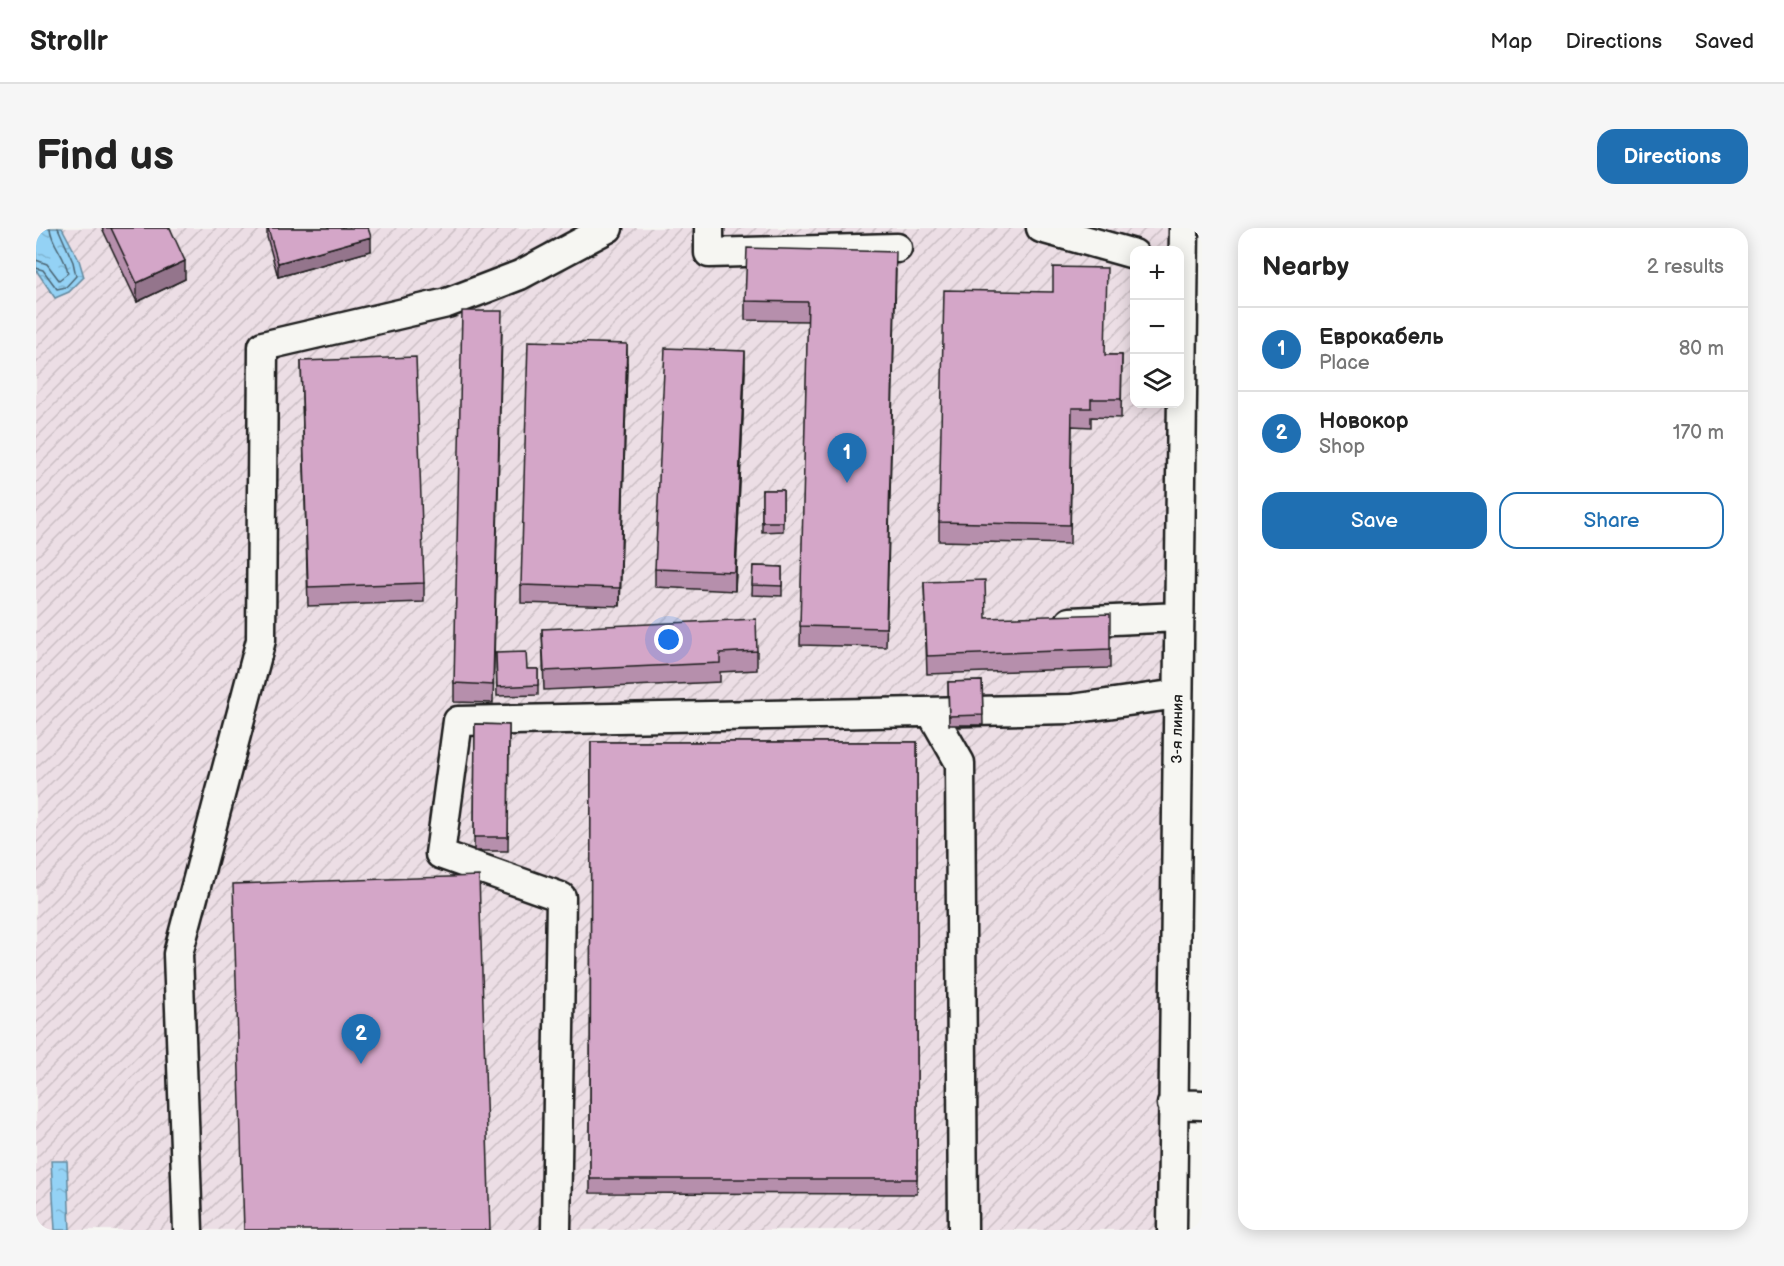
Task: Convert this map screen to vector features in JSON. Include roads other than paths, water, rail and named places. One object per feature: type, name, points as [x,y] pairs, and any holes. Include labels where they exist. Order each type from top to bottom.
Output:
[{"type":"street","points":[[188,1230],[178,954],[261,640],[263,346],[447,303],[520,275],[608,228]]},
{"type":"street","points":[[709,228],[709,253],[897,248]]},
{"type":"street","points":[[1041,228],[1130,253]]},
{"type":"street","name":"3-я линия","points":[[1183,246],[1184,228]]},
{"type":"street","name":"3-я линия","points":[[1172,1230],[1181,300]]},
{"type":"street","points":[[1049,622],[1179,617]]},
{"type":"street","points":[[556,1230],[561,897],[440,854],[458,721],[1071,709],[1178,694]]},
{"type":"street","points":[[931,712],[960,763],[963,1230]]},
{"type":"street","points":[[1172,1104],[1202,1105]]},
{"type":"water","points":[[36,228],[62,228],[79,260],[84,277],[69,292],[55,298],[36,270]]},
{"type":"water","points":[[51,1161],[67,1161],[70,1230],[55,1230]]},
{"type":"place","name":"Еврокабель","points":[[847,483]]},
{"type":"place","name":"Новокор","points":[[361,1064]]}]
